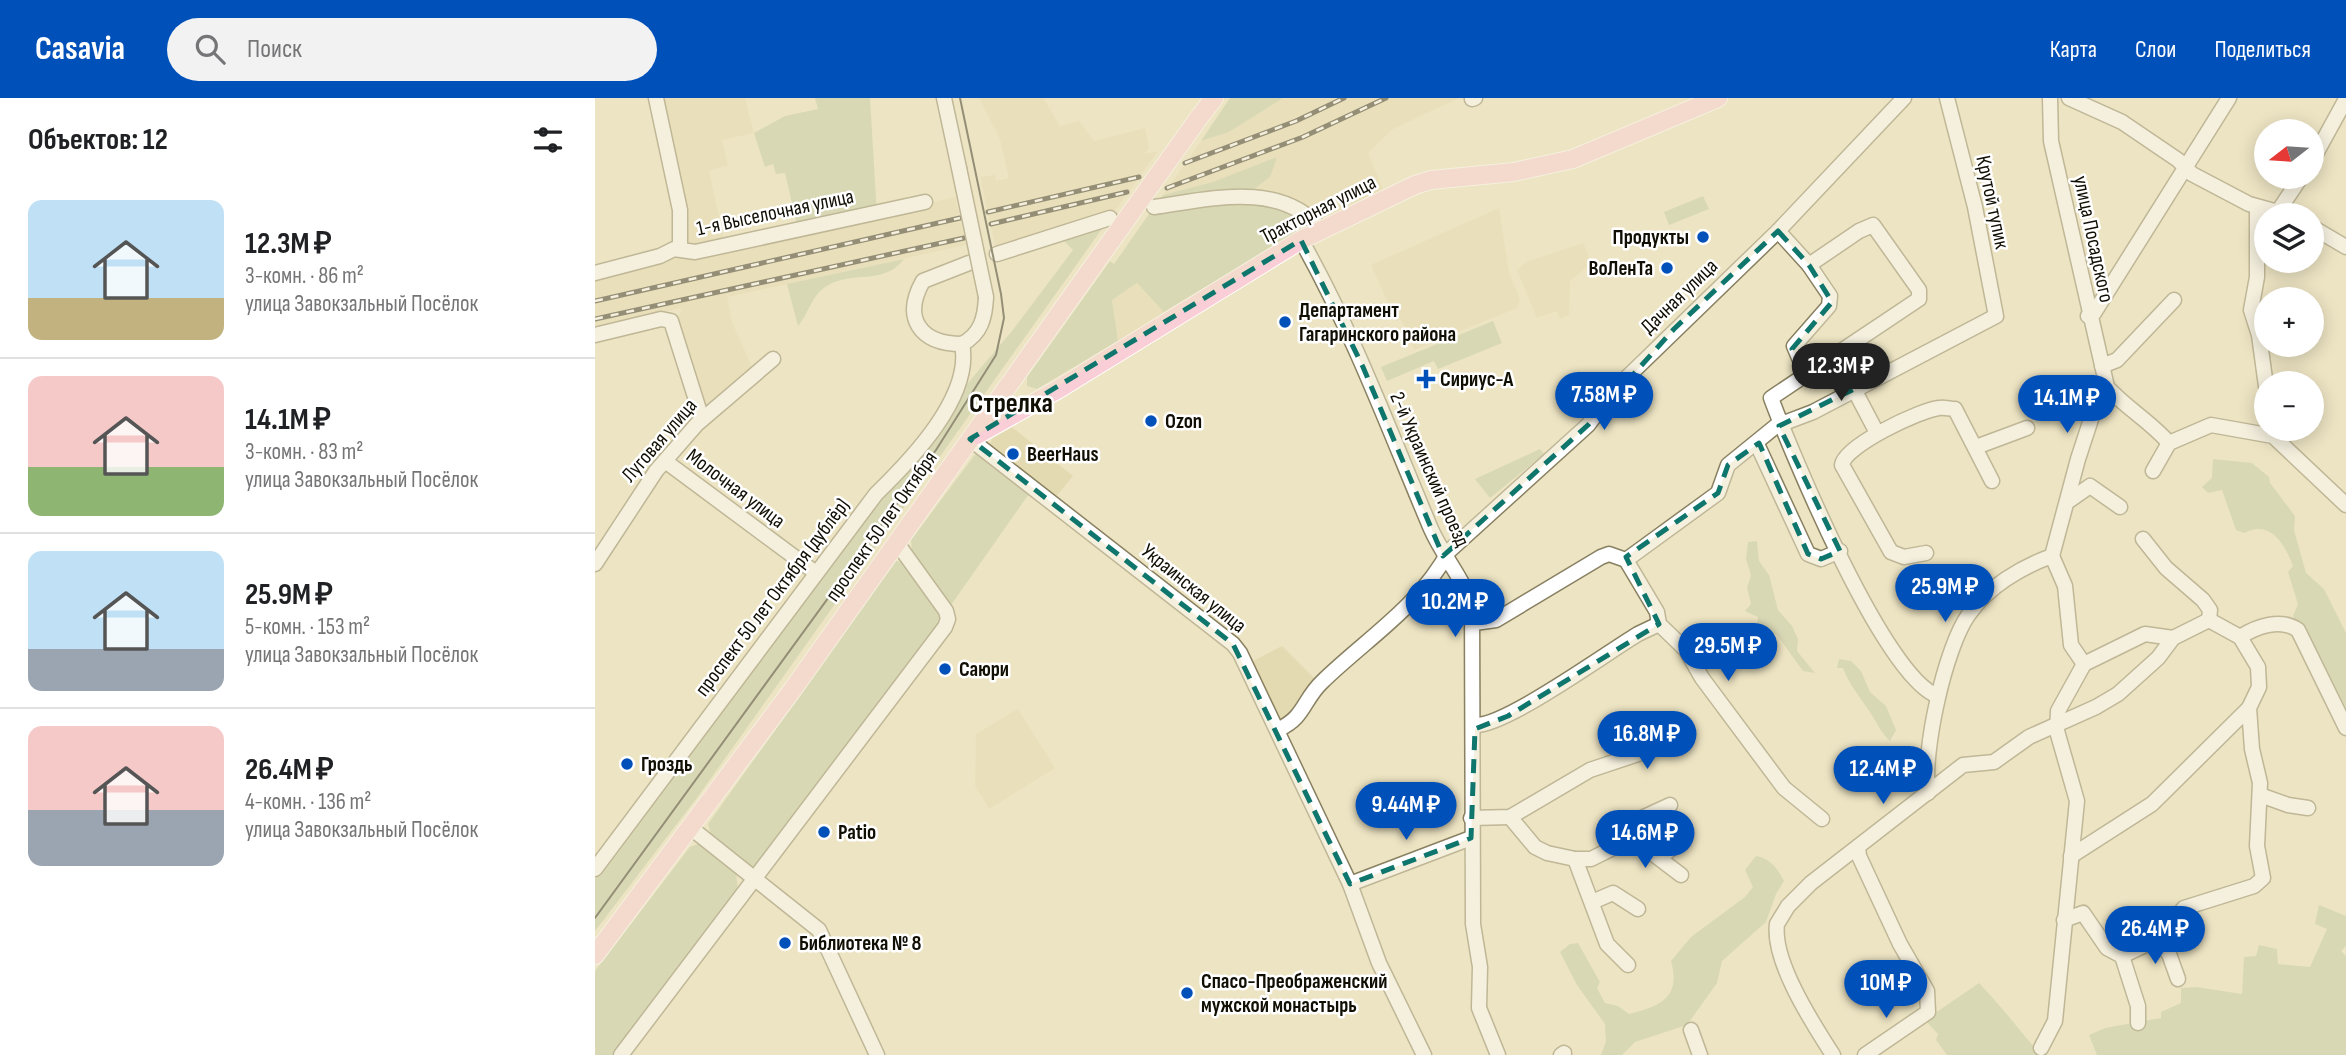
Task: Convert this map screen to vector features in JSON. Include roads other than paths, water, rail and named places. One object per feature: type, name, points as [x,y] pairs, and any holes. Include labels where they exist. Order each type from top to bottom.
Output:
[{"type":"main road","name":"проспект 50 лет Октября","points":[[595,955],[691,828],[897,543],[1214,98]]},
{"type":"main road","name":"Тракторная улица","points":[[970,439],[1301,240],[1415,185],[1431,180],[1555,164],[1718,98]]},
{"type":"main road","points":[[1020,369],[1019,380],[1023,388],[1033,396],[1044,396]]},
{"type":"street","points":[[656,98],[680,210],[680,248]]},
{"type":"street","points":[[944,98],[986,297],[984,320],[977,333],[961,344],[937,341],[921,330],[916,322],[914,302],[923,281],[969,263]]},
{"type":"street","name":"Дачная улица","points":[[1279,729],[1296,720],[1320,683],[1388,627],[1441,569],[1449,551],[1588,425],[1615,389],[1778,231],[1904,98]]},
{"type":"street","name":"Крутой тупик","points":[[1854,389],[1996,316],[1975,207],[1947,98]]},
{"type":"street","name":"улица Посадского","points":[[2050,98],[2051,141],[2106,387]]},
{"type":"street","points":[[2069,98],[2122,122],[2185,167],[2254,206]]},
{"type":"street","points":[[2088,316],[2094,313],[2133,254],[2229,98]]},
{"type":"street","points":[[2324,139],[2346,99]]},
{"type":"street","points":[[1154,207],[1260,197],[1292,205],[1310,215],[1322,230]]},
{"type":"street","name":"1-я Выселочная улица","points":[[595,273],[680,248],[695,252],[925,202]]},
{"type":"street","points":[[997,254],[1109,218]]},
{"type":"street","points":[[1808,265],[1859,231],[1874,225],[1919,290],[1919,299],[1836,355],[1805,372],[1771,398],[1869,611],[1893,652],[1931,694],[1938,696]]},
{"type":"street","points":[[1778,231],[1808,265],[1832,302],[1794,346],[1805,372]]},
{"type":"street","points":[[2324,235],[2346,247]]},
{"type":"street","name":"2-й Украинский проезд","points":[[1301,240],[1363,367],[1445,558],[1465,586],[1474,623],[1470,680],[1474,725],[1471,818],[1473,924],[1480,967],[1479,1008],[1498,1055]]},
{"type":"street","points":[[2257,273],[2251,310],[2259,335],[2264,371]]},
{"type":"street","points":[[2102,366],[2117,360],[2174,300]]},
{"type":"street","name":"Молочная улица","points":[[595,335],[660,319],[671,321],[702,419]]},
{"type":"street","name":"проспект 50 лет Октября (дублёр)","points":[[595,869],[816,573],[942,415],[963,376],[961,344]]},
{"type":"street","points":[[1836,355],[1877,433]]},
{"type":"street","name":"Луговая улица","points":[[595,564],[625,515],[665,461],[702,419],[773,359]]},
{"type":"street","points":[[2084,664],[2071,645],[2069,602],[2052,556],[2070,500],[2078,458],[2096,404],[2106,387],[2120,402],[2142,415],[2169,443]]},
{"type":"street","points":[[1626,559],[1718,494],[1728,465],[1781,423],[1812,412],[1854,389]]},
{"type":"street","points":[[1926,553],[1904,557],[1891,552],[1842,465],[1847,453],[1877,433],[1938,408],[1955,409],[1992,481]]},
{"type":"street","points":[[2153,471],[2169,443],[2211,425],[2254,430]]},
{"type":"street","points":[[1976,447],[2027,428]]},
{"type":"street","name":"Украинская улица","points":[[970,439],[1233,644],[1279,729],[1350,884],[1379,964],[1425,1055]]},
{"type":"street","points":[[2282,441],[2346,505]]},
{"type":"street","points":[[1757,444],[1808,554],[1821,559],[1840,551]]},
{"type":"street","name":"Молочная улица","points":[[665,461],[816,573]]},
{"type":"street","points":[[2070,500],[2090,486],[2120,507]]},
{"type":"street","points":[[2143,539],[2166,568],[2203,600],[2210,610],[2209,620]]},
{"type":"street","points":[[621,1055],[945,627],[946,611],[897,543]]},
{"type":"street","points":[[1474,623],[1496,620],[1601,557],[1609,554],[1626,559],[1657,612],[1659,624],[1685,650],[1702,678],[1784,788],[1822,819]]},
{"type":"street","points":[[1928,793],[1929,753],[1938,696],[1957,639],[1969,614],[2022,567],[2052,556]]},
{"type":"street","points":[[2071,856],[2152,804],[2249,708],[2259,687],[2257,667],[2241,637],[2209,620]]},
{"type":"street","points":[[1833,1055],[1801,1000],[1776,932],[1777,924],[1788,906],[1811,883],[1963,765],[1994,762],[2029,737],[2118,694],[2158,658],[2173,638],[2209,620]]},
{"type":"street","points":[[2241,637],[2279,623],[2290,624],[2298,630],[2346,728]]},
{"type":"street","points":[[1474,725],[1482,726],[1508,716],[1638,634],[1659,624]]},
{"type":"street","points":[[2041,1048],[2055,1021],[2077,802],[2056,723],[2058,710],[2084,664],[2145,634],[2173,638]]},
{"type":"street","points":[[2122,956],[2158,939],[2184,908],[2263,878],[2257,846],[2260,795],[2249,708]]},
{"type":"street","points":[[1471,818],[1510,817],[1590,770],[1665,745]]},
{"type":"street","points":[[2260,795],[2288,805],[2308,808]]},
{"type":"street","points":[[1669,805],[1628,826],[1631,837],[1647,852],[1666,853],[1681,875]]},
{"type":"street","points":[[1510,817],[1535,847],[1547,853],[1576,859],[1591,859],[1631,837]]},
{"type":"street","points":[[691,828],[819,930],[877,1055]]},
{"type":"street","points":[[1350,884],[1471,838]]},
{"type":"street","points":[[1858,847],[1859,856],[1901,944],[1927,991],[1928,1012],[1865,1055]]},
{"type":"street","points":[[1576,859],[1607,944],[1628,965]]},
{"type":"street","points":[[1592,902],[1613,893],[1638,909]]},
{"type":"street","points":[[2064,920],[2083,913],[2107,948],[2122,956],[2138,1006],[2138,1023]]},
{"type":"street","points":[[2158,939],[2169,954],[2178,979]]},
{"type":"street","points":[[1691,1030],[1700,1055]]},
{"type":"tram line","points":[[595,918],[936,450],[996,355],[1004,318],[1001,294],[960,98]]},
{"type":"railway","points":[[1185,163],[1296,121],[1344,98]]},
{"type":"railway","points":[[1167,188],[1303,137],[1386,98]]},
{"type":"railway","points":[[988,212],[1139,177]]},
{"type":"railway","points":[[991,224],[1127,192]]},
{"type":"railway","points":[[595,301],[960,218]]},
{"type":"railway","points":[[595,319],[964,238]]},
{"type":"place","name":"Продукты","points":[[1703,237]]},
{"type":"place","name":"ВоЛенТа","points":[[1667,268]]},
{"type":"place","name":"Департамент Гагаринского района","points":[[1285,322]]},
{"type":"place","name":"Сириус-А","points":[[1426,379]]},
{"type":"place","name":"Ozon","points":[[1151,421]]},
{"type":"place","name":"BeerHaus","points":[[1013,454]]},
{"type":"place","name":"Саюри","points":[[945,669]]},
{"type":"place","name":"Гроздь","points":[[627,764]]},
{"type":"place","name":"Patio","points":[[824,832]]},
{"type":"place","name":"Библиотека № 8","points":[[785,943]]},
{"type":"place","name":"Спасо-Преображенский мужской монастырь","points":[[1187,993]]},
{"type":"district","name":"Стрелка","points":[[1011,402]]}]
